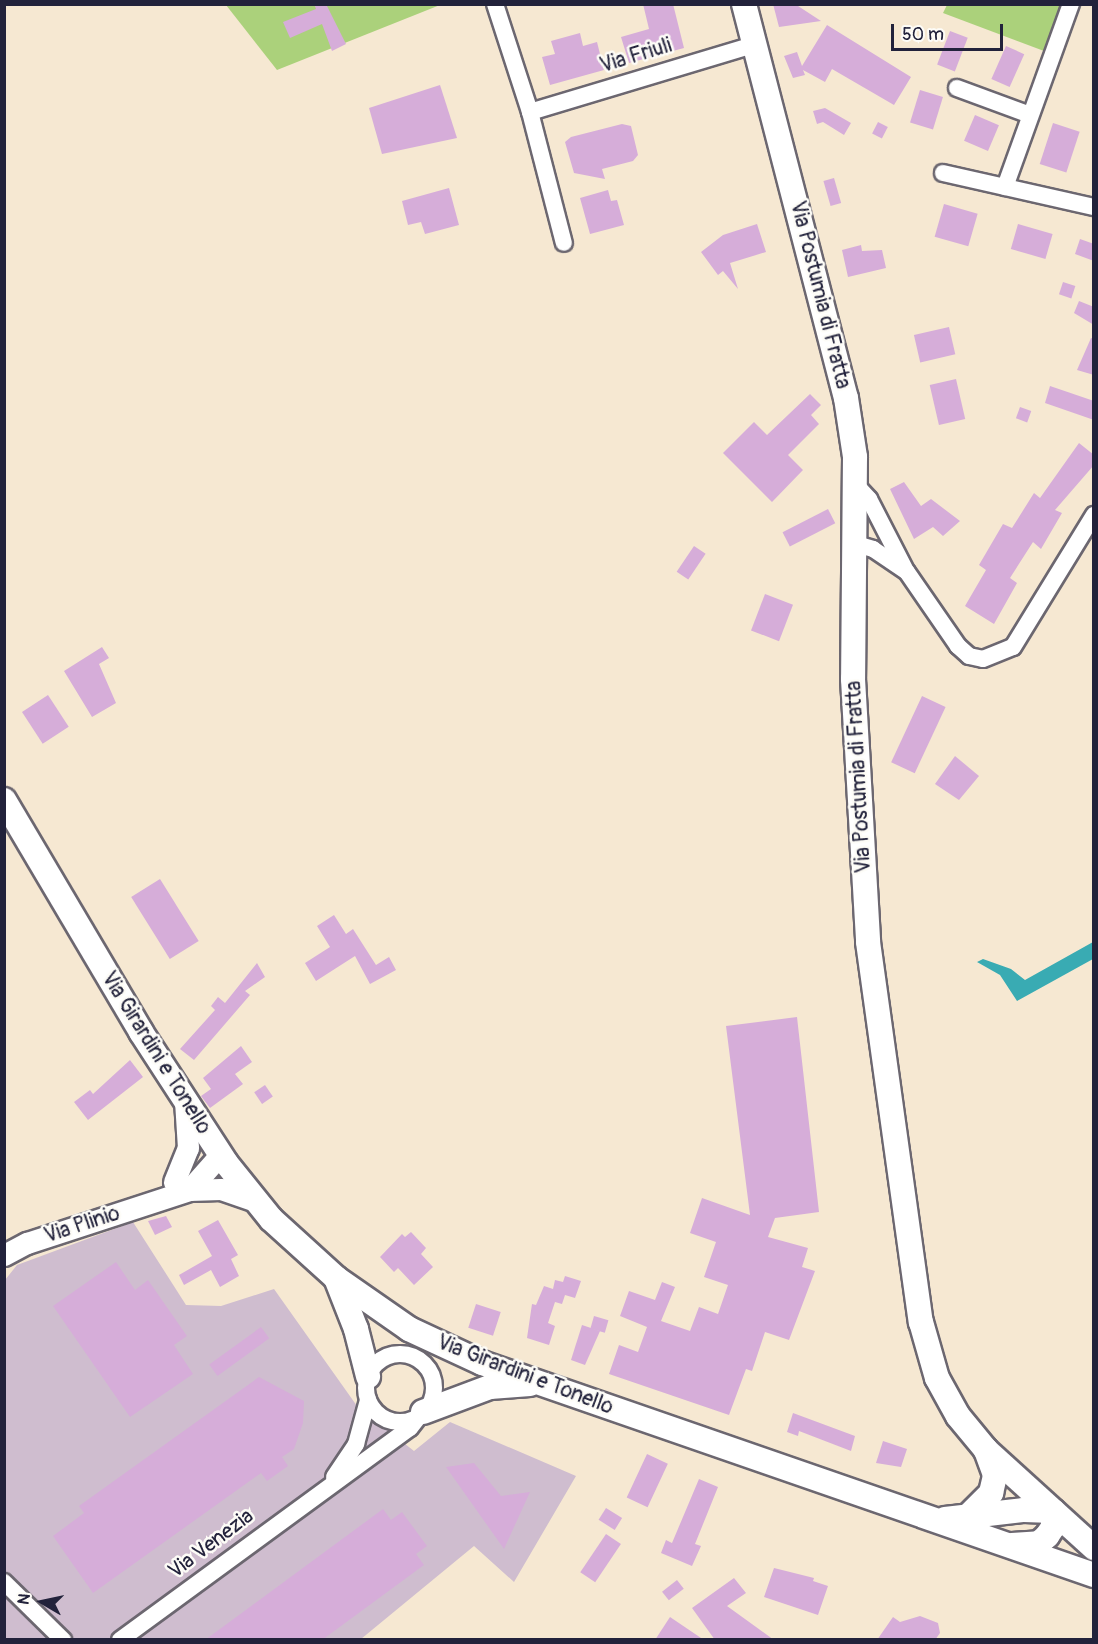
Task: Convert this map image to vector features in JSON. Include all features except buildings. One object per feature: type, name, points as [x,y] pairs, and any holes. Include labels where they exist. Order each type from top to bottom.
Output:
[{"type":"main road","name":"Via Postumia di Fratta","points":[[744,4],[846,398],[857,486],[853,679],[868,942],[921,1322],[937,1378],[958,1416],[986,1450],[1094,1548]]},
{"type":"main road","name":"Via Girardini e Tonello","points":[[4,800],[220,1155],[255,1201],[336,1278],[436,1342],[541,1384],[939,1519],[1094,1575]]},
{"type":"main road","points":[[336,1278],[356,1329],[368,1376]]},
{"type":"main road","points":[[422,1413],[490,1386],[541,1384]]},
{"type":"main road","points":[[968,1516],[991,1493],[994,1475],[986,1450]]},
{"type":"main road","name":"Via Girardini e Tonello","points":[[939,1519],[1024,1510],[1053,1512]]},
{"type":"main road","points":[[1011,1545],[1029,1545],[1047,1536],[1053,1527],[1053,1512]]},
{"type":"street","points":[[495,4],[530,112],[564,243]]},
{"type":"street","points":[[1005,187],[1071,4]]},
{"type":"street","name":"Via Friuli","points":[[530,112],[756,44]]},
{"type":"street","points":[[957,88],[1030,115]]},
{"type":"street","points":[[943,173],[1094,207]]},
{"type":"street","points":[[857,486],[869,499],[907,572],[969,656],[983,659],[1000,655],[1013,647],[1094,515]]},
{"type":"street","points":[[856,544],[873,549],[907,572]]},
{"type":"street","points":[[185,1100],[188,1148],[174,1190],[221,1189],[255,1201]]},
{"type":"street","name":"Via Plinio","points":[[4,1255],[27,1243],[174,1190],[198,1162],[220,1155]]},
{"type":"street","points":[[389,1356],[418,1359],[426,1366],[434,1385],[433,1395],[422,1413],[404,1422],[387,1419],[368,1400],[368,1376],[372,1367],[389,1356]]},
{"type":"street","name":"Via Venezia","points":[[328,1484],[356,1444],[368,1400]]},
{"type":"street","name":"Via Venezia","points":[[120,1640],[328,1484],[410,1428],[422,1413]]},
{"type":"street","points":[[4,1582],[63,1640]]},
{"type":"shaded area","points":[[133,1222],[186,1305],[221,1306],[274,1289],[357,1406],[414,1451],[450,1422],[576,1476],[514,1582],[474,1546],[361,1639],[5,1640],[5,1280],[17,1265]]},
{"type":"green space","points":[[226,5],[440,5],[277,70]]},
{"type":"green space","points":[[947,5],[1063,5],[1044,51],[943,13]]},
{"type":"water","points":[[1093,942],[1093,959],[1017,1001],[1000,975],[977,962],[983,959],[1011,969],[1025,980]]}]
